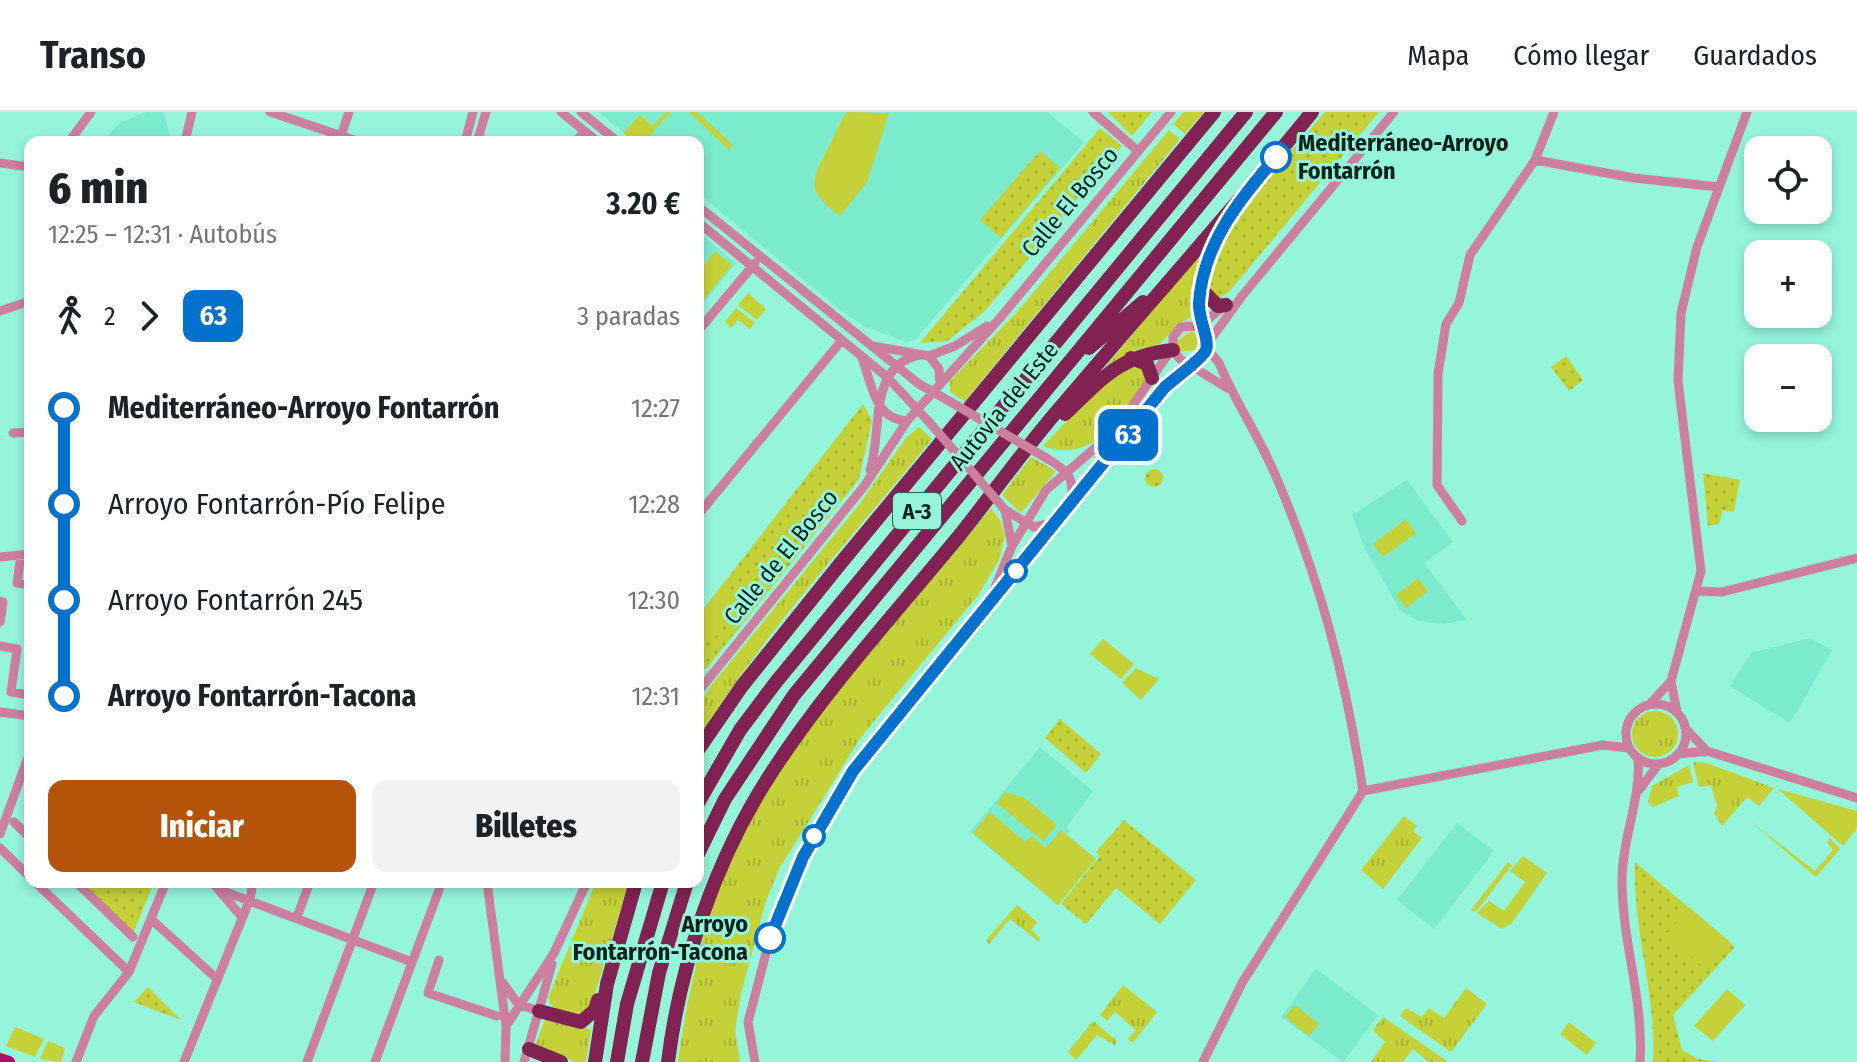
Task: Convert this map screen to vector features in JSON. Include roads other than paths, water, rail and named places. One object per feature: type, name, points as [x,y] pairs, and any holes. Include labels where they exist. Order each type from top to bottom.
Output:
[{"type":"highway","points":[[704,741],[742,686],[840,564],[1214,112]]},
{"type":"highway","name":"Autovía del Este","points":[[704,793],[740,730],[776,682],[1246,112]]},
{"type":"highway","name":"Autovía del Este","points":[[704,843],[739,776],[794,695],[1276,112]]},
{"type":"highway","points":[[671,1062],[678,999],[733,840],[767,779],[819,707],[1050,420],[1312,112]]},
{"type":"highway","points":[[1200,326],[1200,288],[1208,255],[1238,201]]},
{"type":"highway","points":[[1067,364],[1130,313],[1201,246]]},
{"type":"highway","points":[[1200,288],[1209,301],[1218,306],[1226,305]]},
{"type":"highway","points":[[1005,478],[1049,429],[1131,358],[1173,350]]},
{"type":"highway","points":[[1131,358],[1147,364],[1152,378]]},
{"type":"highway","points":[[539,1011],[581,1022],[595,1010],[634,888]]},
{"type":"highway","points":[[617,1062],[627,1004],[661,888]]},
{"type":"highway","points":[[642,1062],[659,973],[685,888]]},
{"type":"highway","points":[[595,1062],[601,1013],[619,931]]},
{"type":"highway","points":[[526,1055],[561,1062]]},
{"type":"main road","points":[[0,1059],[9,1062]]},
{"type":"street","points":[[73,136],[91,112]]},
{"type":"street","points":[[186,136],[192,112]]},
{"type":"street","points":[[270,112],[332,136]]},
{"type":"street","points":[[341,136],[349,112]]},
{"type":"street","points":[[467,136],[473,112]]},
{"type":"street","points":[[471,124],[479,112]]},
{"type":"street","points":[[479,136],[486,112]]},
{"type":"street","points":[[561,112],[591,136]]},
{"type":"street","points":[[581,112],[611,136]]},
{"type":"street","points":[[1093,112],[1138,151]]},
{"type":"street","name":"Calle El Bosco","points":[[919,409],[1000,318],[1171,112]]},
{"type":"street","points":[[755,1062],[748,1036],[752,1004],[770,938],[803,857],[853,771],[1165,387],[1191,362],[1202,357],[1242,296],[1394,112]]},
{"type":"street","points":[[1462,521],[1437,485],[1442,343],[1446,324],[1459,303],[1470,255],[1535,160],[1554,112]]},
{"type":"street","points":[[1603,745],[1626,727],[1634,714],[1649,705],[1671,681],[1698,591],[1701,571],[1678,381],[1678,343],[1685,287],[1747,112]]},
{"type":"street","points":[[580,136],[585,131]]},
{"type":"street","points":[[1535,160],[1634,178],[1719,187]]},
{"type":"street","points":[[0,163],[24,166]]},
{"type":"street","points":[[704,211],[933,393],[1067,471],[1073,489],[1070,503]]},
{"type":"street","points":[[704,227],[840,343],[887,377],[919,409],[1005,510],[1023,524],[1034,527],[1053,523]]},
{"type":"street","points":[[704,324],[760,256]]},
{"type":"street","points":[[1230,390],[1191,362],[1180,359],[1173,350],[1173,337],[1181,327],[1200,326],[1242,296]]},
{"type":"street","points":[[0,311],[24,303]]},
{"type":"street","name":"Calle El Bosco","points":[[897,366],[909,357],[924,356],[955,346],[1000,318]]},
{"type":"street","points":[[1200,326],[1230,390],[1273,468],[1320,589],[1338,651],[1363,791],[1242,983],[1203,1062]]},
{"type":"street","points":[[704,508],[840,343]]},
{"type":"street","points":[[871,346],[924,356],[939,369],[940,383]]},
{"type":"street","points":[[991,598],[1023,524],[1046,490],[1115,431],[1163,358],[1173,350]]},
{"type":"street","points":[[861,356],[880,410],[895,420],[907,421]]},
{"type":"street","points":[[887,377],[897,366]]},
{"type":"street","name":"Calle de El Bosco","points":[[865,485],[874,459],[880,397],[887,377]]},
{"type":"street","name":"Calle de El Bosco","points":[[704,675],[865,485],[907,421],[919,409]]},
{"type":"street","points":[[13,433],[24,432]]},
{"type":"street","points":[[1048,459],[1063,462],[1086,457]]},
{"type":"street","points":[[1005,510],[1012,546]]},
{"type":"street","points":[[0,557],[24,554]]},
{"type":"street","points":[[1698,591],[1722,592],[1857,558]]},
{"type":"street","points":[[24,560],[17,583],[24,584]]},
{"type":"street","points":[[0,601],[0,622]]},
{"type":"street","points":[[0,646],[17,649],[11,692],[24,694]]},
{"type":"street","points":[[1671,681],[1677,712],[1685,728],[1707,751]]},
{"type":"street","points":[[1649,705],[1663,705],[1677,712]]},
{"type":"street","points":[[0,712],[24,715]]},
{"type":"street","points":[[1626,727],[1629,748],[1638,759],[1658,765]]},
{"type":"street","points":[[1678,754],[1685,743],[1685,728]]},
{"type":"street","points":[[1363,791],[1603,745],[1629,748]]},
{"type":"street","points":[[1637,793],[1658,765],[1678,754],[1707,751],[1857,798]]},
{"type":"street","points":[[1638,759],[1637,793],[1628,823],[1622,877],[1625,930],[1640,1014],[1640,1062]]},
{"type":"street","points":[[0,834],[24,768]]},
{"type":"street","points":[[14,822],[24,832]]},
{"type":"street","points":[[0,848],[24,871]]},
{"type":"street","points":[[41,888],[129,972]]},
{"type":"street","points":[[82,888],[133,937]]},
{"type":"street","points":[[76,1062],[94,1016],[129,972],[164,888]]},
{"type":"street","points":[[219,888],[241,916]]},
{"type":"street","points":[[184,1062],[252,888]]},
{"type":"street","points":[[297,917],[308,888]]},
{"type":"street","points":[[307,1062],[372,888]]},
{"type":"street","points":[[375,1062],[440,888]]},
{"type":"street","points":[[488,888],[508,1040],[505,1062]]},
{"type":"street","points":[[506,1026],[554,953],[584,888]]},
{"type":"street","points":[[223,891],[412,962]]},
{"type":"street","points":[[151,919],[216,978]]},
{"type":"street","points":[[508,1040],[526,1055],[554,953]]},
{"type":"street","points":[[439,960],[428,993],[497,1016]]},
{"type":"street","points":[[501,981],[518,1004],[539,1011]]},
{"type":"place","name":"Mediterráneo-Arroyo Fontarrón","points":[[1276,157]]},
{"type":"place","name":"Arroyo Fontarrón-Tacona","points":[[770,938]]}]
